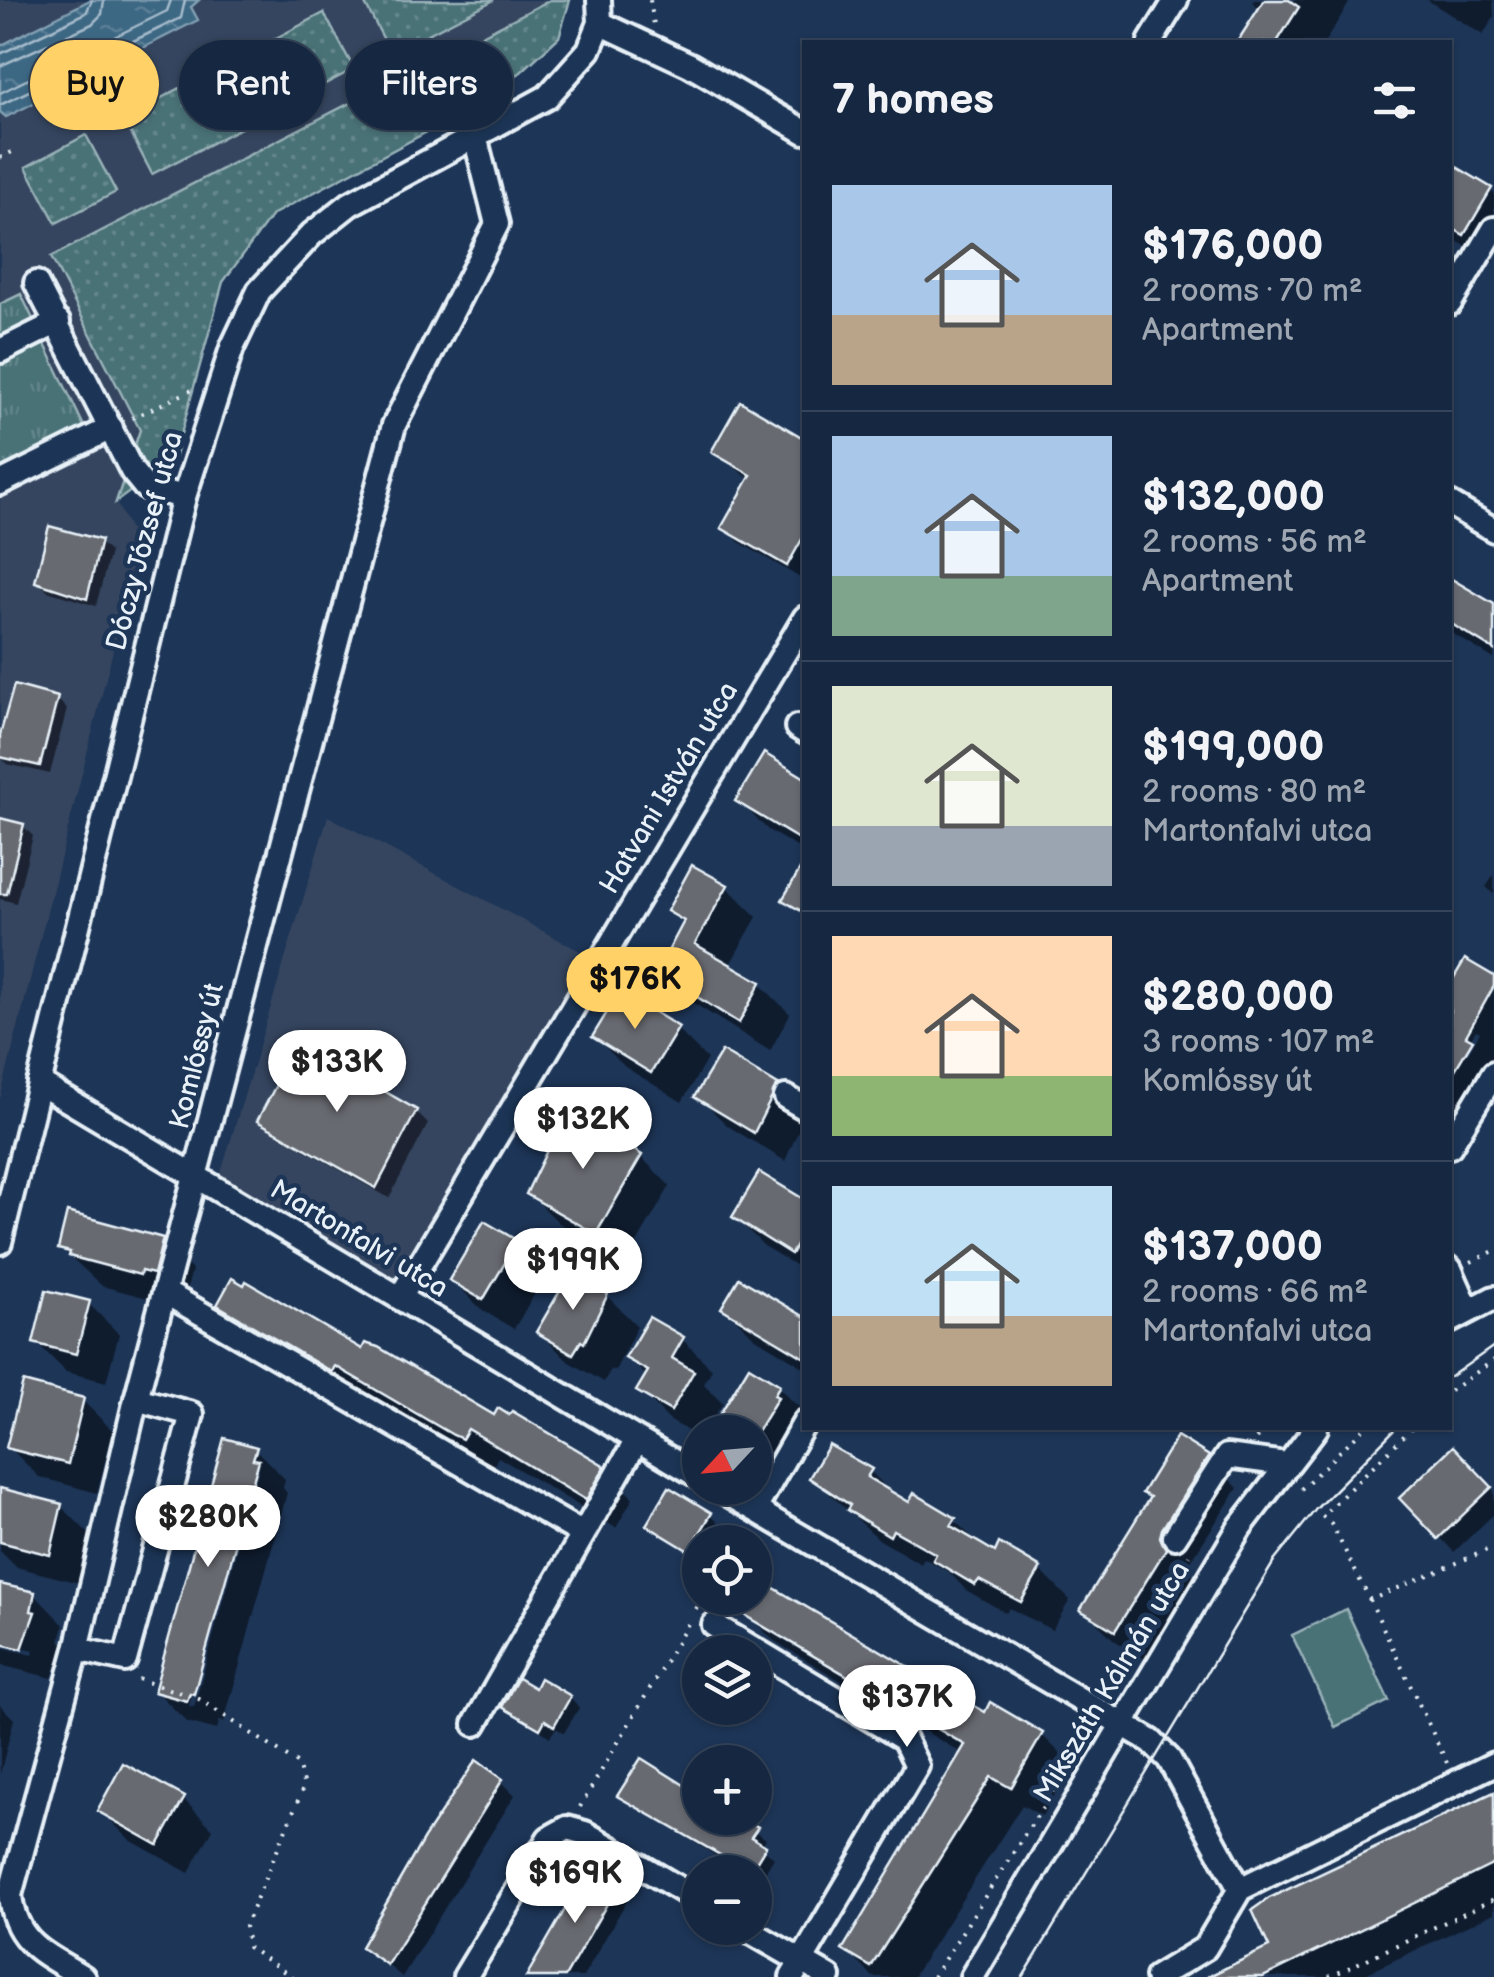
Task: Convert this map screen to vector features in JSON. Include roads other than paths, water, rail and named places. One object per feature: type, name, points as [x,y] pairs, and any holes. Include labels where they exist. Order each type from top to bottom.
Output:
[{"type":"street","points":[[1151,40],[1176,0]]},
{"type":"street","points":[[600,12],[802,130]]},
{"type":"street","name":"Dóczy József utca","points":[[0,1242],[184,497],[220,386],[259,291],[312,234],[350,204],[547,97],[590,50],[600,12]]},
{"type":"street","name":"Komlóssy út","points":[[83,1977],[36,1948],[13,1924],[10,1895],[76,1649],[136,1398],[394,424],[497,224],[475,136]]},
{"type":"street","points":[[1452,300],[1494,229]]},
{"type":"street","points":[[36,284],[132,471],[145,486],[184,497]]},
{"type":"street","points":[[0,351],[58,322]]},
{"type":"street","points":[[0,483],[111,428]]},
{"type":"street","points":[[1452,505],[1494,530]]},
{"type":"street","name":"Hatvani István utca","points":[[400,1298],[802,623]]},
{"type":"street","points":[[1452,1143],[1494,1073]]},
{"type":"street","name":"Martonfalvi utca","points":[[39,1083],[682,1466]]},
{"type":"street","points":[[1452,1279],[1459,1316],[1494,1298]]},
{"type":"street","points":[[166,1293],[583,1534]]},
{"type":"street","points":[[76,1649],[125,1660],[192,1414],[136,1398]]},
{"type":"street","points":[[755,1509],[802,1427]]},
{"type":"street","name":"Mikszáth Kálmán utca","points":[[972,1977],[1240,1527],[1314,1430]]},
{"type":"street","points":[[475,1724],[638,1440]]},
{"type":"street","points":[[1176,1537],[1227,1456],[1286,1464]]},
{"type":"street","points":[[748,1505],[1119,1726],[1151,1741],[1169,1759],[1240,1889]]},
{"type":"street","points":[[714,1625],[904,1739],[918,1766],[797,1969]]},
{"type":"street","points":[[1157,1977],[1205,1948],[1240,1889],[1494,1764]]},
{"type":"street","points":[[465,1977],[550,1838],[567,1828],[585,1832],[682,1890]]},
{"type":"street","points":[[766,1945],[797,1969],[829,1977]]},
{"type":"water","points":[[90,0],[199,0],[191,7],[198,20],[158,40],[30,40],[30,105],[6,117],[0,112],[0,46]]},
{"type":"tram line","points":[[1452,1376],[1494,1346]]},
{"type":"tram line","points":[[1023,1977],[1275,1560],[1316,1509],[1394,1430]]}]
